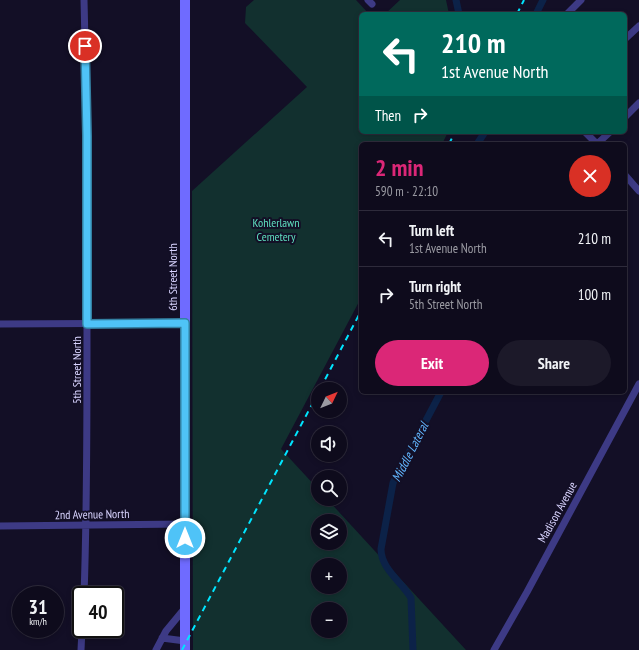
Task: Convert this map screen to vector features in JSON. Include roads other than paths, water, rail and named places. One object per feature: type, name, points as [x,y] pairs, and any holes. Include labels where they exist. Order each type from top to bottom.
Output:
[{"type":"street","name":"5th Street North","points":[[84,0],[87,136],[87,526],[84,586]]},
{"type":"street","name":"6th Street North","points":[[185,0],[185,645]]},
{"type":"street","points":[[569,12],[581,0]]},
{"type":"street","points":[[627,37],[639,26]]},
{"type":"street","points":[[627,115],[639,103]]},
{"type":"street","points":[[588,134],[595,142]]},
{"type":"street","points":[[599,142],[608,134]]},
{"type":"street","points":[[627,176],[636,182],[639,191]]},
{"type":"street","points":[[0,324],[185,323]]},
{"type":"street","name":"Madison Avenue","points":[[494,650],[527,592],[639,384]]},
{"type":"street","name":"2nd Avenue North","points":[[0,526],[185,524]]},
{"type":"street","points":[[156,650],[166,631],[185,608]]},
{"type":"street","points":[[81,650],[82,638]]},
{"type":"street","points":[[162,638],[185,645]]},
{"type":"waterway","name":"Middle Lateral","points":[[456,0],[459,12]]},
{"type":"waterway","points":[[537,12],[543,0]]},
{"type":"waterway","name":"Middle Lateral","points":[[478,142],[484,134]]},
{"type":"waterway","name":"Middle Lateral","points":[[413,650],[411,598],[384,563],[381,549],[393,483],[440,394]]},
{"type":"railway","points":[[518,12],[524,0]]},
{"type":"railway","points":[[450,142],[454,134]]},
{"type":"railway","points":[[324,382],[359,315]]},
{"type":"railway","points":[[182,650],[311,406]]},
{"type":"park label","name":"Kohlerlawn Cemetery","points":[[276,229]]}]
